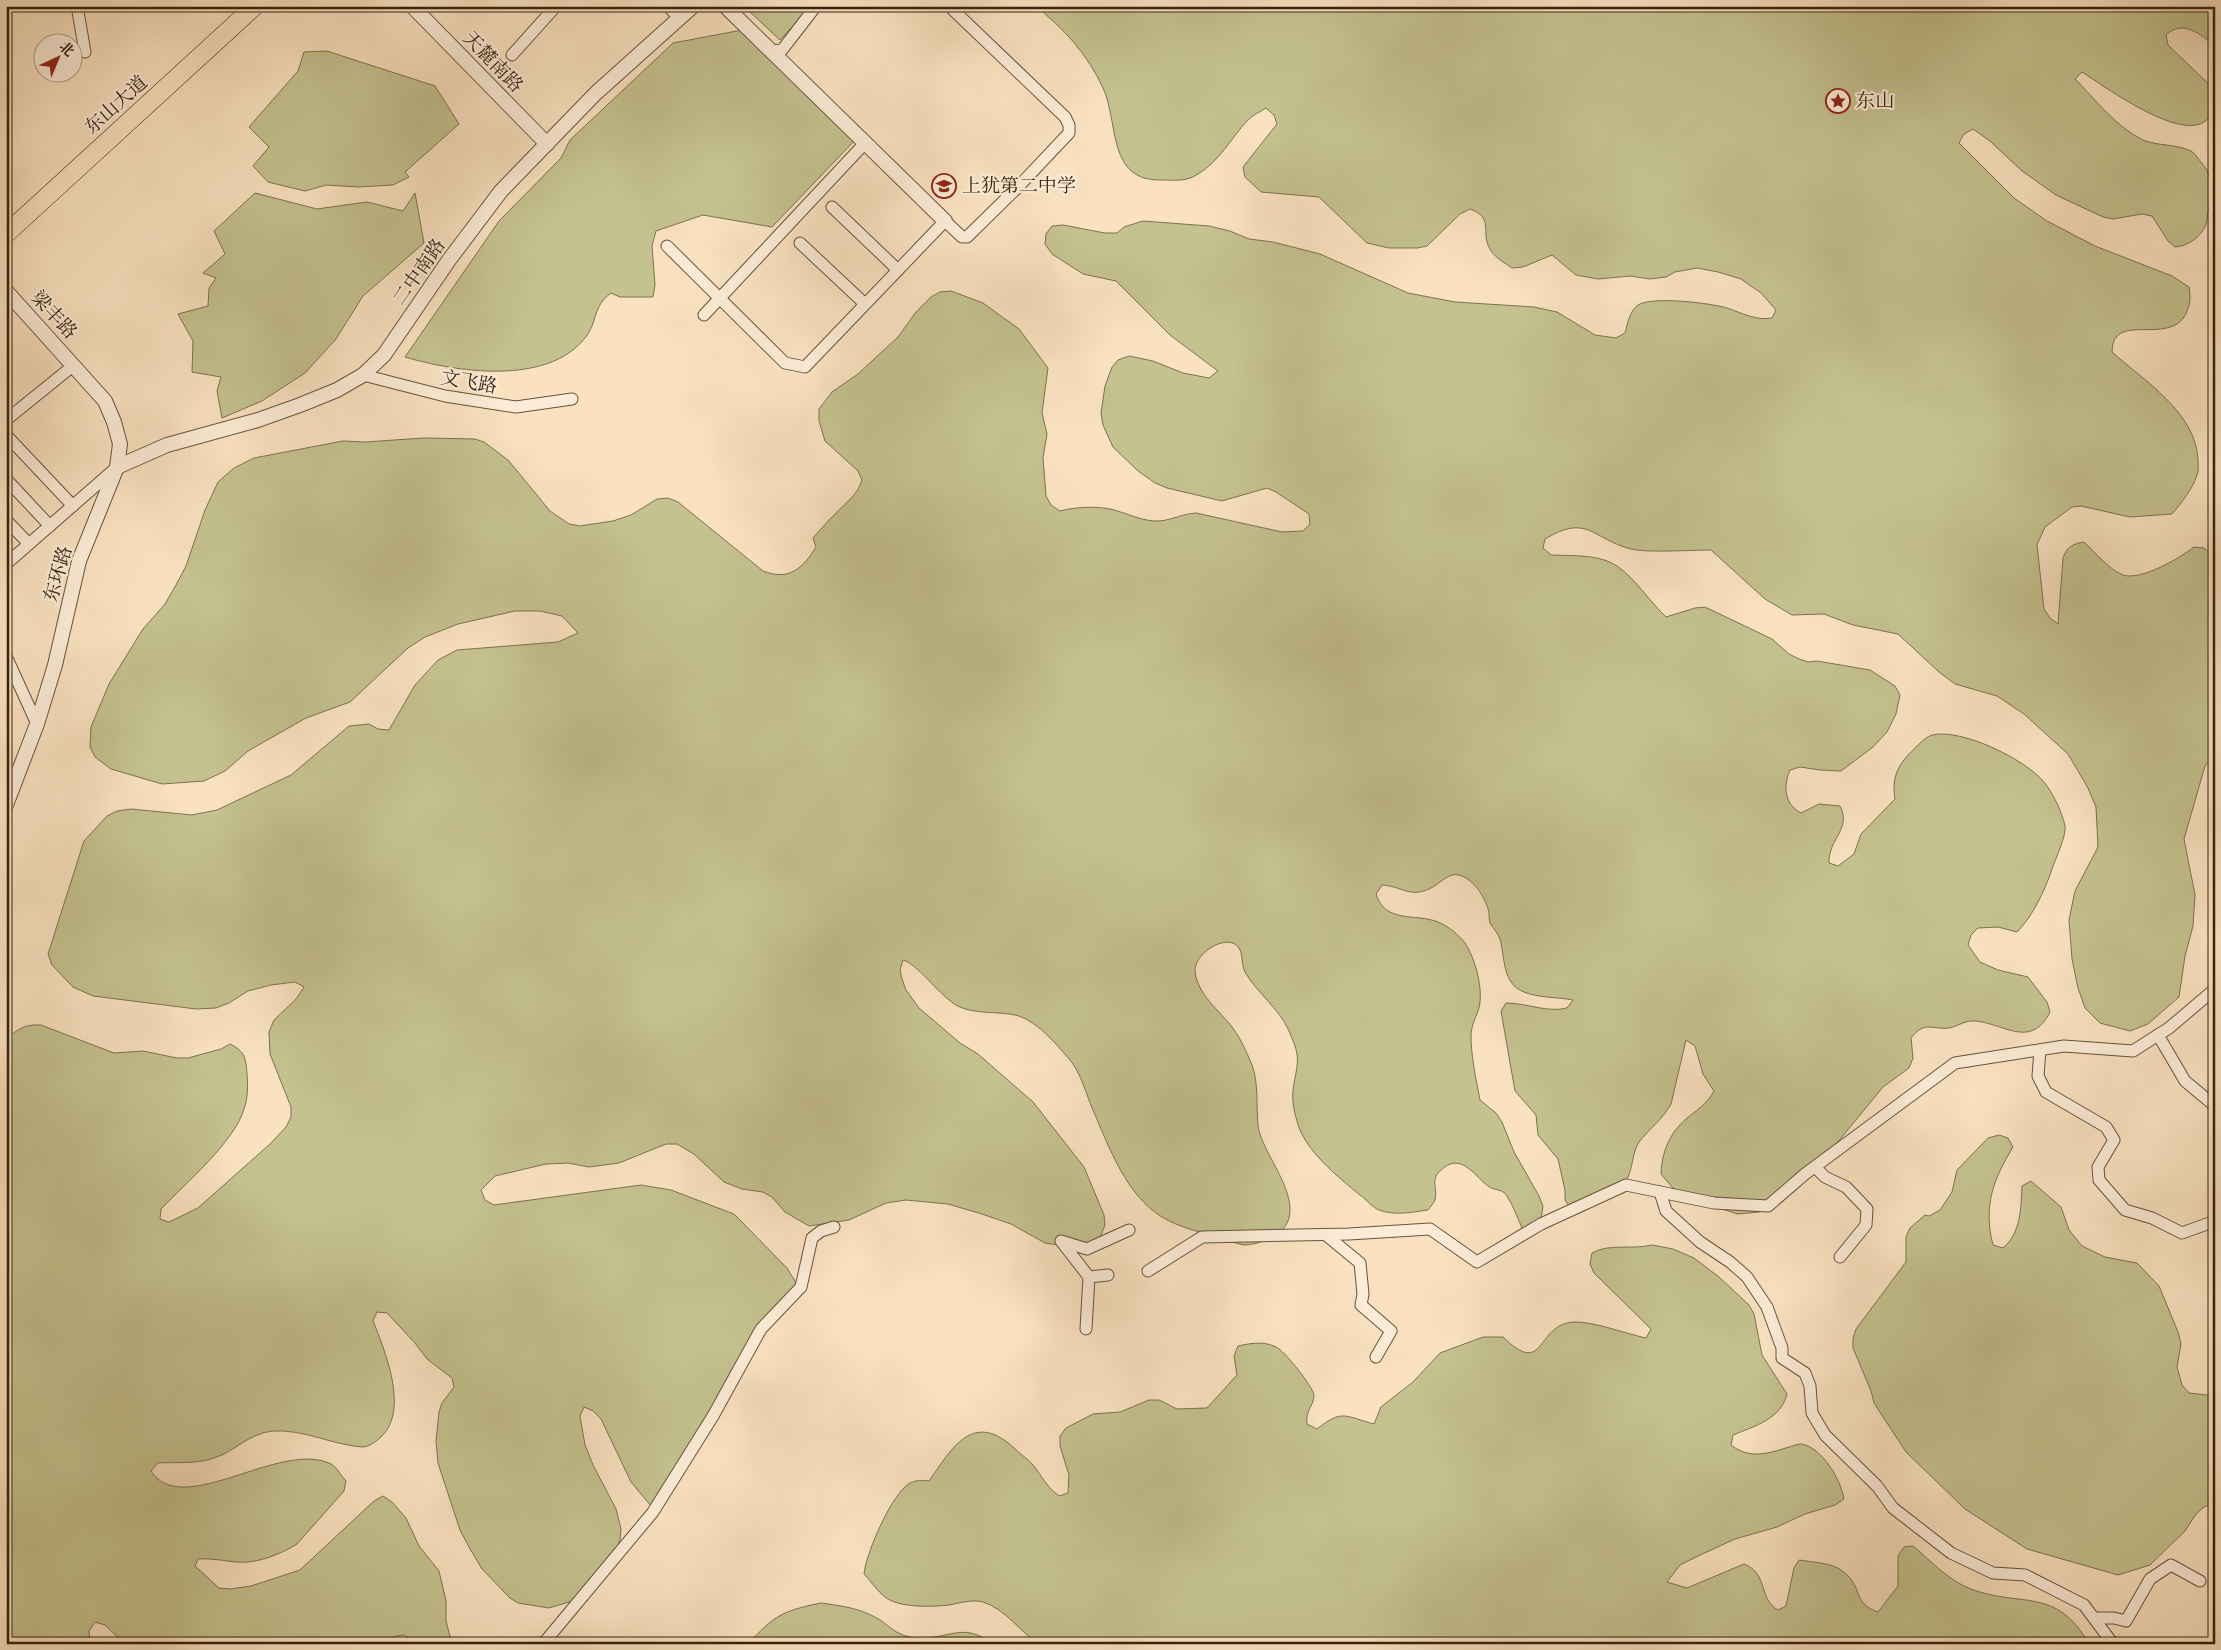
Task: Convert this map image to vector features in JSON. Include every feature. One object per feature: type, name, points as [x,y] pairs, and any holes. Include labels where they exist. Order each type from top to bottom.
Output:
[{"type":"main road","name":"东山大道","points":[[6,218],[241,6]]},
{"type":"main road","name":"东山大道","points":[[6,234],[255,6]]},
{"type":"street","points":[[77,6],[84,52]]},
{"type":"street","name":"天麓南路","points":[[412,6],[547,144]]},
{"type":"street","points":[[512,55],[556,6]]},
{"type":"street","points":[[668,6],[679,18]]},
{"type":"street","name":"二中南路","points":[[117,467],[167,445],[258,420],[300,405],[337,390],[363,375],[384,355],[449,260],[501,191],[596,93],[693,6]]},
{"type":"street","points":[[725,6],[945,221],[962,237],[967,237],[1069,133],[1069,125],[1065,117],[949,6]]},
{"type":"street","points":[[771,51],[782,50],[816,6]]},
{"type":"street","points":[[704,315],[866,142]]},
{"type":"street","points":[[832,207],[898,270]]},
{"type":"street","points":[[667,246],[785,363],[805,367],[945,221]]},
{"type":"street","points":[[800,243],[865,304]]},
{"type":"street","name":"梁丰路","points":[[6,290],[74,365]]},
{"type":"street","points":[[6,420],[74,365]]},
{"type":"street","name":"东环路","points":[[6,805],[37,724],[54,665],[79,561],[117,467],[120,444],[114,422],[105,401],[74,365]]},
{"type":"street","name":"文飞路","points":[[363,375],[446,396],[516,407],[572,399]]},
{"type":"street","points":[[6,435],[73,506]]},
{"type":"street","points":[[6,564],[117,467]]},
{"type":"street","points":[[6,479],[50,526]]},
{"type":"street","points":[[6,520],[29,544]]},
{"type":"street","points":[[6,656],[37,724]]},
{"type":"street","points":[[1148,1271],[1202,1237],[1326,1235],[1430,1229],[1477,1262],[1541,1224],[1626,1185],[1714,1203],[1768,1206],[1814,1166],[1955,1063],[2064,1046],[2134,1051],[2158,1035],[2215,989]]},
{"type":"street","points":[[2158,1035],[2185,1081],[2215,1106]]},
{"type":"street","points":[[2040,1050],[2038,1076],[2046,1092],[2106,1127],[2114,1140],[2098,1167],[2099,1180],[2125,1210],[2152,1218],[2182,1233],[2215,1221]]},
{"type":"street","points":[[1814,1166],[1825,1177],[1846,1187],[1867,1208],[1866,1225],[1840,1257]]},
{"type":"street","points":[[1660,1192],[1666,1211],[1700,1242],[1730,1262],[1747,1277],[1767,1307],[1782,1348],[1782,1358],[1804,1373],[1810,1386],[1812,1413],[1825,1435],[1876,1486],[1893,1508],[1950,1553],[1993,1573],[2025,1576],[2084,1605],[2113,1644]]},
{"type":"street","points":[[543,1644],[653,1512],[713,1416],[761,1329],[801,1287],[812,1238],[821,1231],[834,1227]]},
{"type":"street","points":[[1086,1329],[1088,1277],[1061,1241],[1087,1249],[1129,1230]]},
{"type":"street","points":[[1326,1235],[1360,1263],[1363,1294],[1361,1305],[1392,1332],[1376,1357]]},
{"type":"street","points":[[1088,1277],[1108,1275]]},
{"type":"street","points":[[2094,1618],[2114,1618],[2126,1621],[2150,1579],[2171,1565],[2200,1581]]},
{"type":"shaded area","points":[[754,6],[802,6],[807,11],[780,40],[749,11]]},
{"type":"shaded area","points":[[1035,6],[2215,6],[2215,47],[2198,33],[2185,28],[2172,30],[2166,35],[2168,45],[2214,89],[2211,113],[2200,124],[2183,125],[2161,118],[2115,94],[2082,72],[2075,79],[2124,128],[2143,140],[2191,151],[2206,169],[2211,182],[2211,189],[2206,224],[2204,230],[2191,242],[2175,247],[2168,241],[2152,216],[2142,214],[2113,219],[2103,217],[2056,195],[2022,171],[1990,141],[1973,129],[1964,134],[1959,143],[2014,198],[2047,221],[2095,246],[2172,276],[2189,287],[2190,298],[2186,314],[2178,323],[2167,328],[2131,330],[2121,333],[2114,340],[2112,352],[2153,386],[2178,412],[2188,427],[2195,443],[2198,460],[2198,473],[2190,491],[2172,514],[2130,517],[2081,506],[2072,507],[2045,527],[2037,545],[2044,609],[2050,618],[2058,624],[2063,558],[2066,551],[2073,545],[2084,542],[2112,569],[2123,575],[2131,576],[2150,572],[2180,557],[2194,547],[2204,548],[2215,557],[2215,754],[2205,766],[2184,839],[2195,895],[2193,926],[2185,956],[2179,997],[2148,1024],[2130,1031],[2100,1023],[2085,1008],[2078,988],[2072,959],[2069,920],[2075,891],[2098,847],[2096,807],[2088,788],[2068,754],[2024,714],[1997,696],[1955,684],[1939,672],[1898,634],[1853,625],[1824,614],[1792,615],[1765,599],[1711,550],[1659,551],[1631,549],[1618,545],[1590,530],[1571,528],[1545,539],[1543,548],[1551,555],[1585,556],[1610,562],[1624,571],[1666,617],[1695,608],[1705,607],[1772,639],[1789,654],[1799,659],[1808,662],[1817,661],[1870,670],[1895,686],[1900,695],[1896,714],[1887,732],[1873,747],[1841,771],[1800,767],[1790,770],[1786,782],[1786,794],[1795,809],[1801,813],[1819,804],[1840,806],[1843,814],[1842,828],[1832,847],[1829,863],[1838,866],[1854,854],[1861,834],[1895,799],[1895,780],[1901,764],[1920,743],[1932,735],[1959,736],[1992,747],[2023,764],[2044,782],[2059,809],[2064,821],[2065,830],[2042,894],[2033,911],[2017,932],[1998,927],[1978,928],[1971,935],[1968,945],[1980,962],[1998,970],[2028,977],[2047,1002],[2050,1012],[2042,1023],[2034,1030],[2025,1032],[2016,1032],[1975,1021],[1968,1021],[1949,1028],[1925,1027],[1920,1029],[1911,1038],[1913,1058],[1909,1068],[1883,1087],[1809,1177],[1778,1205],[1759,1212],[1738,1214],[1699,1202],[1673,1188],[1661,1174],[1663,1158],[1671,1137],[1686,1119],[1705,1103],[1714,1091],[1703,1074],[1695,1046],[1686,1040],[1671,1104],[1639,1142],[1627,1179],[1618,1189],[1604,1199],[1577,1214],[1565,1200],[1565,1190],[1558,1159],[1538,1135],[1536,1115],[1515,1091],[1501,1011],[1506,1003],[1522,1004],[1544,1009],[1559,1009],[1567,1008],[1573,1000],[1530,994],[1517,988],[1512,983],[1506,969],[1500,939],[1490,923],[1485,900],[1469,880],[1459,875],[1451,875],[1429,889],[1416,892],[1382,885],[1376,894],[1386,910],[1402,916],[1438,922],[1453,931],[1469,949],[1479,980],[1479,1006],[1473,1025],[1471,1043],[1480,1100],[1496,1113],[1502,1122],[1514,1152],[1539,1196],[1543,1206],[1540,1227],[1524,1232],[1505,1193],[1488,1186],[1466,1166],[1460,1164],[1447,1165],[1437,1174],[1435,1178],[1435,1200],[1428,1210],[1404,1213],[1391,1213],[1377,1209],[1332,1171],[1307,1142],[1297,1121],[1293,1095],[1297,1058],[1296,1048],[1289,1031],[1280,1015],[1245,972],[1238,947],[1229,942],[1215,945],[1203,954],[1196,965],[1195,971],[1204,994],[1235,1031],[1252,1065],[1256,1088],[1258,1126],[1261,1138],[1281,1178],[1290,1205],[1289,1218],[1280,1232],[1254,1244],[1244,1245],[1176,1224],[1149,1208],[1129,1183],[1112,1154],[1074,1065],[1040,1029],[1019,1016],[968,1010],[960,1007],[947,998],[914,967],[903,960],[900,970],[902,979],[906,990],[919,1008],[960,1043],[978,1054],[1033,1102],[1084,1167],[1104,1215],[1105,1225],[1097,1245],[1087,1249],[1045,1243],[1011,1224],[982,1214],[948,1204],[906,1200],[886,1203],[849,1220],[809,1226],[785,1212],[772,1197],[763,1192],[742,1189],[724,1182],[694,1154],[677,1144],[666,1144],[619,1163],[589,1167],[568,1163],[546,1164],[495,1176],[481,1190],[485,1200],[494,1205],[641,1185],[671,1190],[734,1214],[787,1268],[798,1286],[737,1365],[709,1433],[674,1487],[651,1506],[631,1482],[601,1419],[593,1411],[584,1407],[580,1416],[585,1445],[593,1465],[616,1509],[621,1529],[620,1540],[613,1559],[579,1599],[549,1608],[518,1603],[510,1598],[482,1569],[460,1530],[438,1463],[436,1441],[439,1412],[442,1403],[454,1387],[452,1378],[427,1359],[387,1313],[377,1312],[373,1321],[392,1380],[394,1411],[390,1425],[382,1436],[373,1443],[365,1447],[351,1446],[295,1432],[273,1431],[256,1435],[227,1452],[205,1461],[158,1463],[151,1471],[166,1484],[185,1487],[208,1484],[286,1461],[310,1459],[331,1464],[346,1481],[344,1491],[297,1544],[276,1555],[260,1560],[237,1562],[198,1559],[195,1566],[219,1588],[230,1589],[251,1586],[300,1570],[374,1501],[383,1496],[392,1502],[406,1518],[419,1546],[439,1571],[446,1601],[446,1621],[452,1644],[411,1644],[405,1635],[396,1636],[383,1644],[125,1644],[105,1625],[95,1622],[89,1631],[90,1644],[6,1644],[6,1268],[12,1197],[6,1175],[6,1040],[22,1028],[30,1025],[41,1025],[114,1053],[143,1051],[177,1058],[188,1058],[221,1049],[230,1044],[242,1053],[246,1064],[247,1092],[245,1105],[239,1121],[231,1135],[208,1162],[161,1209],[160,1219],[169,1222],[198,1208],[270,1144],[286,1127],[291,1117],[291,1107],[270,1054],[269,1032],[274,1020],[296,999],[304,987],[295,982],[271,985],[248,991],[229,1003],[216,1008],[196,1009],[93,996],[73,987],[52,965],[48,954],[84,841],[107,816],[117,811],[131,809],[192,815],[217,810],[291,775],[349,726],[369,724],[378,729],[389,730],[415,685],[438,660],[457,650],[558,642],[578,633],[562,616],[540,611],[515,611],[458,624],[425,637],[408,648],[350,702],[306,718],[248,751],[225,771],[204,781],[162,784],[111,769],[95,757],[90,747],[91,727],[109,684],[143,629],[165,604],[186,566],[205,510],[218,482],[234,468],[254,458],[343,441],[365,442],[424,438],[475,439],[484,442],[508,460],[550,511],[569,524],[580,526],[613,521],[631,515],[657,499],[668,498],[678,502],[763,571],[780,575],[787,574],[800,567],[811,555],[816,547],[813,538],[854,495],[862,480],[858,471],[825,441],[819,421],[819,409],[832,392],[858,374],[898,337],[916,312],[931,297],[940,292],[951,291],[983,303],[1019,329],[1048,368],[1042,413],[1047,434],[1043,458],[1046,496],[1051,505],[1060,511],[1085,507],[1110,509],[1154,521],[1196,513],[1282,532],[1303,531],[1310,524],[1309,514],[1267,488],[1222,501],[1167,488],[1155,483],[1138,471],[1113,447],[1103,425],[1101,413],[1105,386],[1112,367],[1118,360],[1129,356],[1153,361],[1183,373],[1209,378],[1218,371],[1170,335],[1116,281],[1083,274],[1052,254],[1045,244],[1046,234],[1052,226],[1063,225],[1105,233],[1117,233],[1124,227],[1143,221],[1209,226],[1230,231],[1249,239],[1273,242],[1320,254],[1408,293],[1455,302],[1534,307],[1557,312],[1595,335],[1616,338],[1625,333],[1629,318],[1635,308],[1645,302],[1681,301],[1708,304],[1766,319],[1772,318],[1776,310],[1761,293],[1741,279],[1697,268],[1675,272],[1666,277],[1650,279],[1630,276],[1598,279],[1576,275],[1552,255],[1523,267],[1512,268],[1492,252],[1487,243],[1485,221],[1478,213],[1470,209],[1460,214],[1427,246],[1389,248],[1367,243],[1319,197],[1261,192],[1245,177],[1243,167],[1277,124],[1274,115],[1266,108],[1249,119],[1219,156],[1194,177],[1176,180],[1144,178],[1131,171],[1123,161],[1114,133],[1108,102],[1090,64],[1083,53],[1056,23]]},
{"type":"shaded area","points":[[742,30],[856,139],[772,227],[703,215],[656,231],[652,246],[655,285],[653,297],[620,297],[611,293],[605,298],[598,309],[585,338],[568,353],[548,363],[525,369],[500,371],[474,370],[449,367],[405,357],[499,221],[561,158],[570,140],[673,43]]},
{"type":"shaded area","points":[[327,51],[435,86],[459,124],[405,172],[409,177],[393,185],[358,187],[326,185],[305,191],[268,182],[253,166],[269,147],[249,127],[298,71],[304,52]]},
{"type":"shaded area","points":[[255,193],[317,209],[367,202],[403,211],[415,193],[424,243],[363,296],[336,339],[305,373],[262,401],[222,418],[217,391],[221,377],[192,372],[193,341],[178,314],[208,306],[209,288],[216,278],[203,273],[225,254],[214,231]]},
{"type":"shaded area","points":[[1999,1135],[2008,1138],[2013,1147],[1995,1182],[1992,1194],[1989,1218],[1993,1245],[2003,1248],[2009,1242],[2019,1220],[2022,1186],[2031,1181],[2061,1207],[2069,1230],[2082,1246],[2105,1257],[2137,1263],[2159,1286],[2181,1344],[2177,1367],[2182,1385],[2189,1393],[2215,1396],[2215,1502],[2204,1507],[2196,1514],[2185,1531],[2150,1565],[2118,1575],[2027,1549],[1965,1509],[1906,1452],[1874,1403],[1853,1348],[1853,1338],[1856,1329],[1906,1262],[1906,1237],[1910,1228],[1925,1215],[1929,1216],[1940,1210],[1952,1192],[1957,1170],[1988,1138]]},
{"type":"shaded area","points":[[1652,1245],[1673,1249],[1694,1258],[1719,1277],[1749,1305],[1754,1314],[1762,1355],[1787,1394],[1784,1403],[1773,1416],[1758,1425],[1733,1435],[1731,1445],[1751,1454],[1771,1452],[1799,1444],[1809,1446],[1823,1458],[1835,1474],[1844,1499],[1835,1505],[1805,1514],[1777,1527],[1735,1539],[1698,1556],[1680,1565],[1667,1582],[1687,1588],[1744,1564],[1752,1568],[1757,1574],[1768,1600],[1778,1610],[1786,1606],[1794,1568],[1799,1560],[1815,1562],[1841,1570],[1853,1582],[1864,1604],[1878,1612],[1898,1586],[1898,1556],[1904,1547],[1913,1546],[1948,1576],[1971,1589],[2051,1606],[2064,1614],[2077,1626],[2089,1644],[1038,1644],[991,1605],[979,1601],[934,1606],[898,1603],[882,1595],[864,1574],[881,1524],[903,1489],[915,1481],[929,1481],[955,1446],[975,1433],[987,1432],[1000,1437],[1032,1463],[1048,1486],[1059,1496],[1068,1493],[1069,1475],[1060,1446],[1060,1436],[1066,1428],[1093,1414],[1120,1412],[1149,1400],[1159,1400],[1177,1409],[1207,1408],[1237,1375],[1234,1356],[1238,1346],[1258,1343],[1271,1345],[1280,1350],[1309,1385],[1314,1395],[1307,1415],[1307,1424],[1317,1429],[1332,1419],[1344,1416],[1374,1424],[1381,1407],[1413,1382],[1440,1353],[1483,1337],[1503,1337],[1527,1353],[1534,1351],[1540,1346],[1552,1331],[1562,1325],[1574,1322],[1600,1326],[1646,1338],[1651,1329],[1594,1273],[1590,1264],[1592,1253],[1599,1250],[1613,1247]]},
{"type":"shaded area","points":[[821,1603],[851,1608],[866,1613],[905,1636],[927,1638],[963,1632],[972,1633],[991,1644],[748,1644],[765,1626],[780,1616],[797,1609]]},
{"type":"place","name":"东山","points":[[1838,101]]},
{"type":"place","name":"上犹第二中学","points":[[944,186]]}]
